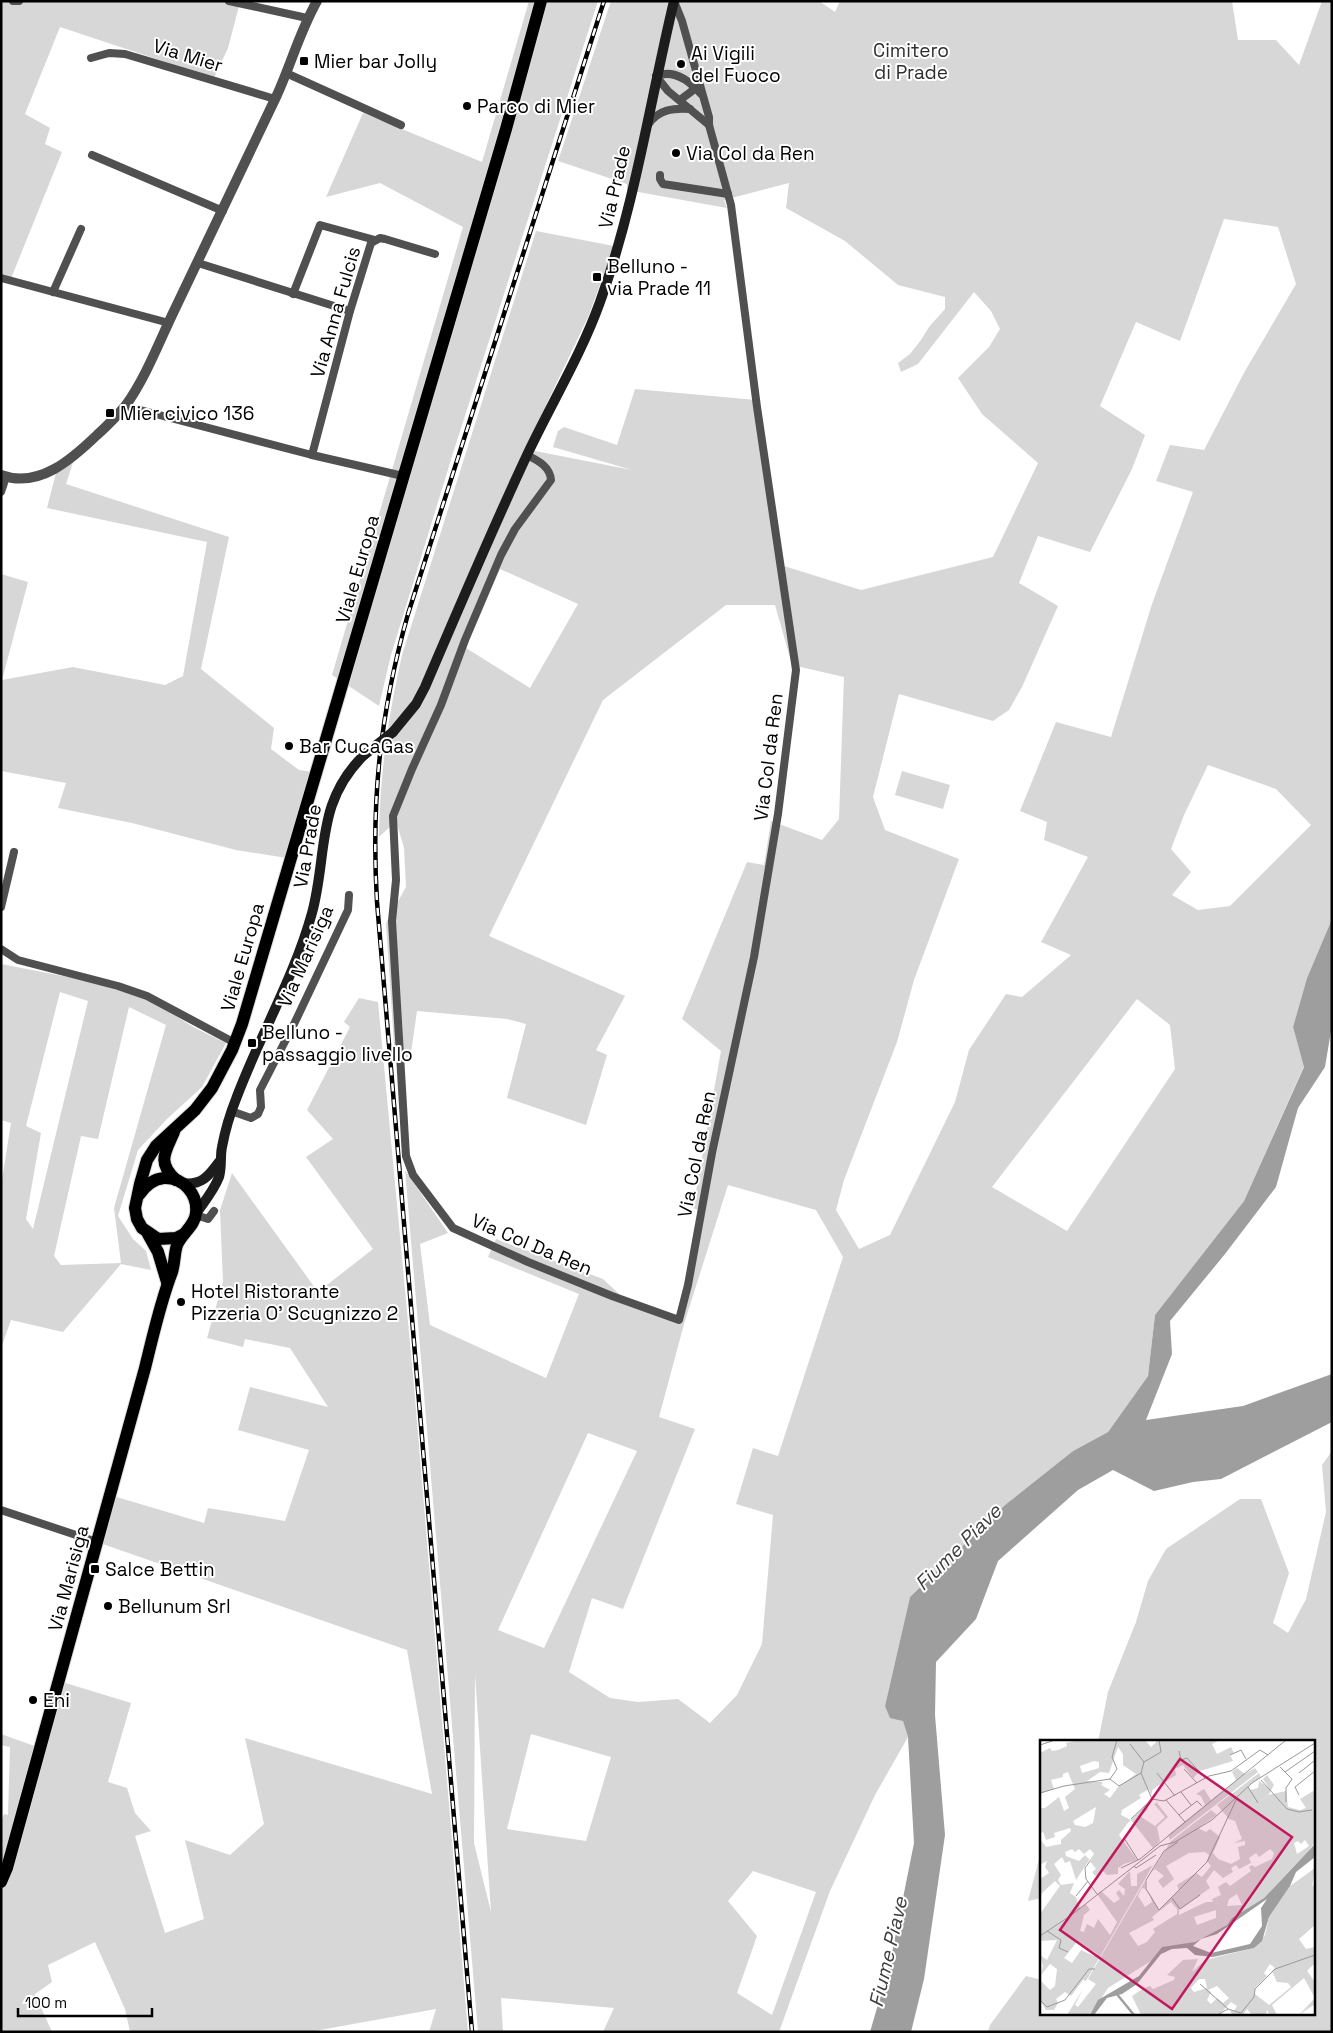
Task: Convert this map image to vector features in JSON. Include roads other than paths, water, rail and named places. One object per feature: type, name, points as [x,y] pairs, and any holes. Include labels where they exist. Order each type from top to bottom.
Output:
[{"type":"main road","name":"Viale Europa","points":[[138,1198],[147,1160],[156,1146],[195,1110],[212,1088],[235,1043],[242,1024],[506,129],[541,1]]},
{"type":"main road","name":"Via Prade","points":[[196,1214],[216,1183],[231,1111],[291,972],[307,928],[315,896],[331,803],[341,782],[364,755],[393,732],[416,704],[482,552],[599,304],[617,250],[674,1]]},
{"type":"main road","name":"Viale Europa","points":[[175,1129],[164,1152],[164,1163],[169,1174],[179,1181]]},
{"type":"main road","name":"Via Prade","points":[[179,1181],[192,1184],[200,1182],[211,1174],[220,1161]]},
{"type":"main road","points":[[138,1198],[144,1188],[153,1181],[164,1178],[179,1181],[191,1190],[196,1201],[196,1214]]},
{"type":"main road","name":"Via Marisiga","points":[[138,1198],[135,1208],[137,1219],[158,1252],[166,1282]]},
{"type":"main road","name":"Via Marisiga","points":[[1,1882],[7,1868],[97,1542],[166,1282],[172,1271],[178,1243],[189,1229],[196,1214]]},
{"type":"main road","points":[[148,1234],[167,1239],[184,1234]]},
{"type":"street","points":[[13,1],[19,1]]},
{"type":"street","points":[[229,1],[308,18]]},
{"type":"street","points":[[1,492],[4,476],[29,478],[54,469],[79,452],[125,406],[140,383],[275,99],[308,18],[317,1]]},
{"type":"street","name":"Via Col da Ren","points":[[674,1],[682,20],[698,76],[731,205],[757,407],[796,670],[778,814],[754,957],[712,1153],[688,1285],[679,1320]]},
{"type":"street","name":"Via Mier","points":[[91,58],[109,53],[125,54],[275,99]]},
{"type":"street","points":[[286,73],[400,125]]},
{"type":"street","name":"Via Col da Ren","points":[[656,76],[663,73],[681,77],[694,86],[703,96]]},
{"type":"street","points":[[656,76],[709,125]]},
{"type":"street","points":[[680,100],[689,94],[698,76]]},
{"type":"street","points":[[645,131],[651,121],[664,111],[677,108],[690,109]]},
{"type":"street","points":[[92,155],[223,211]]},
{"type":"street","points":[[660,175],[663,184],[728,194]]},
{"type":"street","points":[[293,294],[320,225],[375,240]]},
{"type":"street","points":[[53,292],[81,229]]},
{"type":"street","name":"Via Anna Fulcis","points":[[312,455],[368,249],[375,240],[385,239],[435,254]]},
{"type":"street","points":[[198,263],[350,311]]},
{"type":"street","points":[[1,278],[168,323]]},
{"type":"street","points":[[125,406],[312,455],[403,476]]},
{"type":"street","name":"Via Col Da Ren","points":[[527,455],[546,466],[550,472],[551,480],[515,529],[501,554],[465,640],[441,705],[393,816],[396,880],[392,922],[406,1156],[413,1175],[453,1228],[528,1262],[612,1296],[679,1320]]},
{"type":"street","points":[[1,907],[14,852]]},
{"type":"street","name":"Via Marisiga","points":[[231,1111],[252,1118],[258,1114],[261,1107],[260,1090],[295,1022],[348,910],[349,895]]},
{"type":"street","points":[[1,949],[18,960],[118,986],[147,996],[235,1043]]},
{"type":"street","points":[[196,1214],[208,1219],[214,1211]]},
{"type":"street","points":[[1,1510],[97,1542]]},
{"type":"railway","points":[[472,2032],[377,902],[375,864],[377,792],[384,722],[390,686],[408,614],[604,1]]},
{"type":"place","name":"Mier bar Jolly","points":[[304,61]]},
{"type":"place","name":"Ai Vigili del Fuoco","points":[[681,64]]},
{"type":"place","name":"Parco di Mier","points":[[467,106]]},
{"type":"place","name":"Via Col da Ren","points":[[676,153]]},
{"type":"place","name":"Belluno - via Prade 11","points":[[597,277]]},
{"type":"place","name":"Mier civico 136","points":[[110,413]]},
{"type":"place","name":"Bar CucaGas","points":[[289,746]]},
{"type":"place","name":"Belluno - passaggio livello","points":[[252,1043]]},
{"type":"place","name":"Hotel Ristorante Pizzeria O' Scugnizzo 2","points":[[181,1302]]},
{"type":"place","name":"Salce Bettin","points":[[95,1569]]},
{"type":"place","name":"Bellunum Srl","points":[[108,1606]]},
{"type":"place","name":"Eni","points":[[33,1700]]},
{"type":"park label","name":"Cimitero di Prade","points":[[911,61]]},
{"type":"water label","name":"Fiume Piave","points":[[958,1547]]},
{"type":"water label","name":"Fiume Piave","points":[[888,1952]]}]
